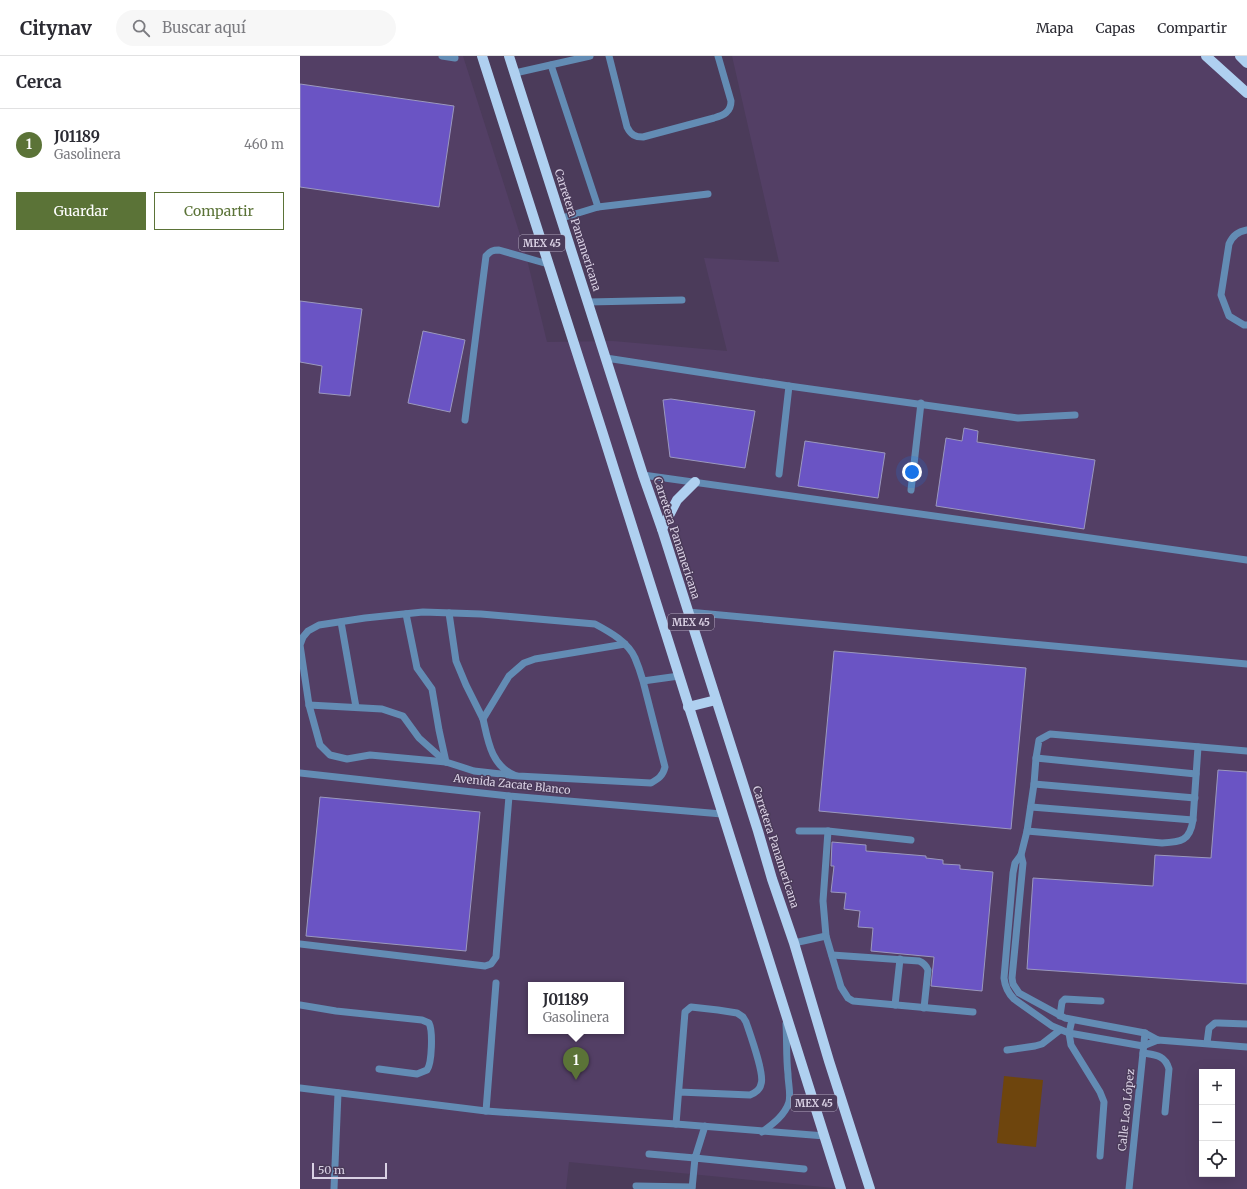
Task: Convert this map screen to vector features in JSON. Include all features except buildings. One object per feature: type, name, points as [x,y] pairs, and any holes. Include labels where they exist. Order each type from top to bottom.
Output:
[{"type":"main road","name":"MEX 45","points":[[482,56],[841,1189]]},
{"type":"main road","name":"Carretera Panamericana","points":[[509,56],[643,475],[662,529],[772,879],[794,942],[829,1061],[870,1189]]},
{"type":"main road","points":[[1206,56],[1247,93]]},
{"type":"main road","points":[[1240,56],[1247,62]]},
{"type":"main road","points":[[662,529],[677,500],[695,482]]},
{"type":"main road","points":[[688,707],[716,700]]},
{"type":"street","points":[[442,56],[455,58]]},
{"type":"street","points":[[515,73],[590,56]]},
{"type":"street","points":[[609,56],[627,127],[630,132],[637,137],[714,118],[729,111],[731,101],[718,56]]},
{"type":"street","points":[[551,65],[598,207]]},
{"type":"street","points":[[562,218],[598,207],[708,194]]},
{"type":"street","points":[[1247,230],[1232,237],[1229,244],[1221,295],[1228,316],[1244,325],[1247,325]]},
{"type":"street","points":[[465,420],[486,256],[494,250],[499,250],[548,264]]},
{"type":"street","points":[[588,302],[682,300]]},
{"type":"street","points":[[606,358],[789,386],[921,403],[1018,418],[1075,415]]},
{"type":"street","points":[[779,474],[789,386]]},
{"type":"street","points":[[910,490],[921,403]]},
{"type":"street","points":[[643,475],[1247,560]]},
{"type":"street","points":[[423,612],[449,613],[481,614],[595,624],[609,632],[625,644],[634,656],[643,681],[665,767],[664,772],[659,778],[651,783],[518,776],[474,771],[446,762],[370,755],[347,759],[330,755],[320,745],[309,705],[300,645],[303,637],[308,631],[319,625],[341,622],[423,612]]},
{"type":"street","points":[[688,612],[1247,664]]},
{"type":"street","points":[[449,613],[456,661],[483,719],[490,749],[498,763],[508,772],[518,776]]},
{"type":"street","points":[[406,614],[417,668],[432,689],[446,762]]},
{"type":"street","points":[[341,622],[356,707]]},
{"type":"street","points":[[483,719],[509,676],[524,663],[535,659],[625,644]]},
{"type":"street","points":[[643,681],[679,676]]},
{"type":"street","points":[[309,705],[382,709],[403,716],[419,738],[446,762]]},
{"type":"street","points":[[1247,752],[1050,734],[1039,740],[1031,807],[1022,854],[1023,863],[1012,978],[1013,984],[1019,993],[1060,1016],[1072,1020],[1145,1033],[1158,1040],[1247,1047]]},
{"type":"street","points":[[1027,831],[1162,843],[1177,842],[1184,839],[1192,828],[1198,747]]},
{"type":"street","points":[[1036,758],[1196,774]]},
{"type":"street","name":"Avenida Zacate Blanco","points":[[300,773],[509,796],[722,814]]},
{"type":"street","points":[[1034,784],[1195,798]]},
{"type":"street","points":[[300,944],[485,966],[491,964],[496,956],[509,796]]},
{"type":"street","points":[[1031,807],[1193,820]]},
{"type":"street","points":[[799,831],[828,831],[911,840]]},
{"type":"street","points":[[828,831],[823,901],[826,936],[841,987],[848,998],[853,1001],[972,1012]]},
{"type":"street","points":[[1022,854],[1015,863],[1013,873],[1004,978],[1005,986],[1009,994],[1026,1009],[1060,1030],[1143,1049],[1167,1062],[1169,1069],[1165,1112]]},
{"type":"street","points":[[794,942],[826,936]]},
{"type":"street","points":[[832,955],[924,962],[928,970],[924,1008]]},
{"type":"street","points":[[895,1005],[900,959]]},
{"type":"street","points":[[486,1110],[496,983]]},
{"type":"street","points":[[1060,1016],[1062,1002],[1065,999],[1102,1001]]},
{"type":"street","points":[[300,1005],[336,1011],[422,1020],[429,1023],[432,1029],[430,1063],[427,1070],[417,1074],[379,1068]]},
{"type":"street","points":[[676,1124],[685,1012],[691,1007],[737,1013],[746,1022],[762,1078],[760,1088],[750,1095],[679,1092]]},
{"type":"street","points":[[762,1132],[778,1120],[789,1102],[790,1090],[786,1017]]},
{"type":"street","points":[[1072,1020],[1069,1040],[1100,1092],[1104,1102],[1100,1156]]},
{"type":"street","points":[[1207,1043],[1208,1028],[1215,1023],[1247,1024]]},
{"type":"street","points":[[1007,1050],[1042,1044],[1060,1030]]},
{"type":"street","name":"Calle Leo López","points":[[1129,1189],[1145,1033]]},
{"type":"street","points":[[1143,1049],[1158,1040]]},
{"type":"street","points":[[300,1088],[486,1110],[824,1136]]},
{"type":"street","points":[[334,1189],[338,1093]]},
{"type":"street","points":[[636,1186],[692,1188],[695,1158],[705,1126]]},
{"type":"street","points":[[649,1154],[804,1169]]},
{"type":"shaded area","points":[[300,56],[463,56],[524,247],[547,342],[613,341],[727,351],[704,258],[779,262],[732,56],[1247,56],[1247,1189],[843,1189],[569,1162],[566,1189],[300,1189]]},
{"type":"shaded area","points":[[1004,1076],[1043,1080],[1036,1147],[997,1143]]},
{"type":"place","name":"J01189","points":[[576,1080]]}]
